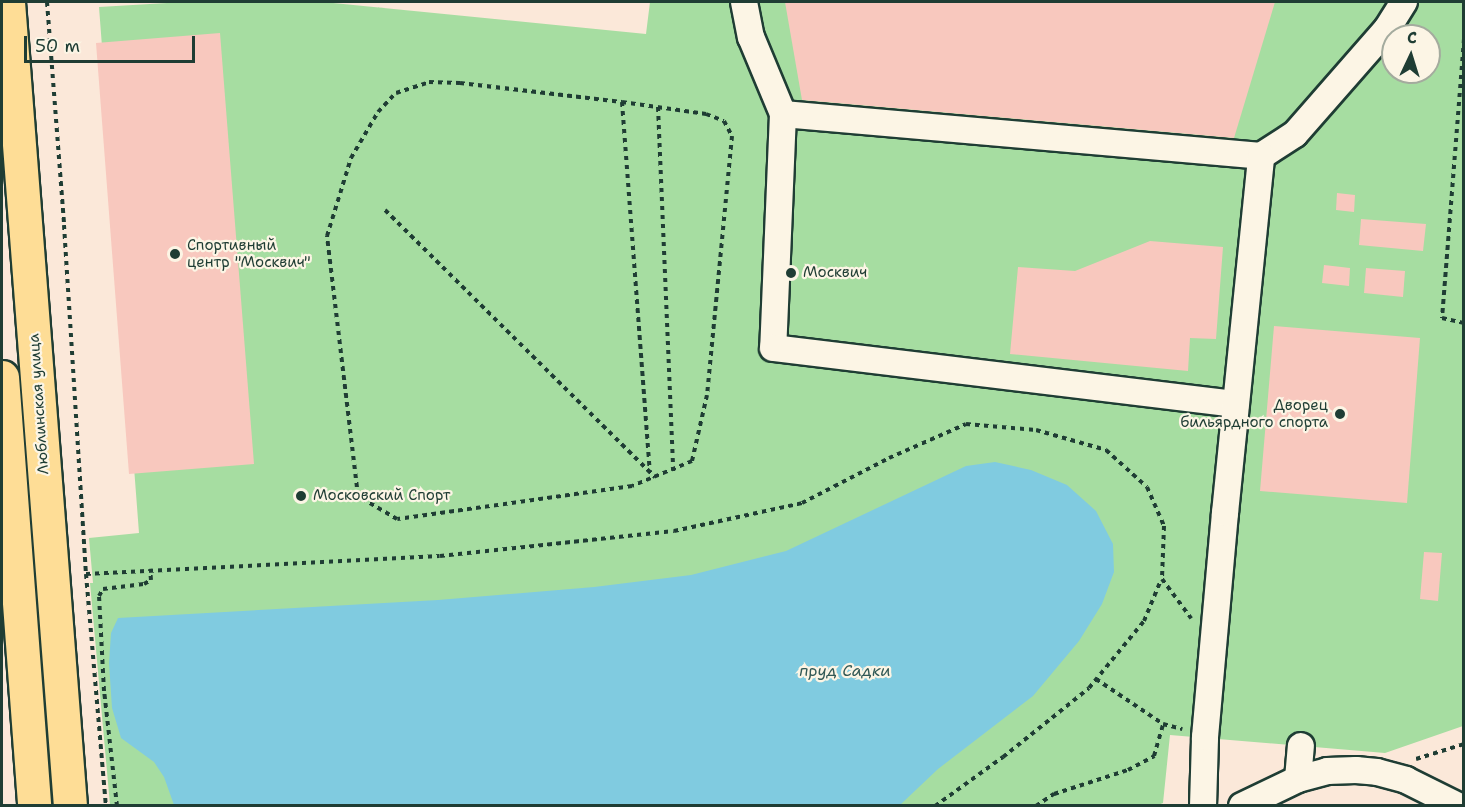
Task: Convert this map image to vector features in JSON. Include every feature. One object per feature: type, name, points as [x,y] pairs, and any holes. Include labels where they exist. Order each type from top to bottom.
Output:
[{"type":"main road","name":"Люблинская улица","points":[[23,6],[70,806]]},
{"type":"main road","points":[[2,377],[34,806]]},
{"type":"street","points":[[744,2],[751,37],[783,114],[773,348],[1236,404]]},
{"type":"street","points":[[783,114],[1261,156],[1295,134],[1387,29],[1404,2]]},
{"type":"street","points":[[1203,806],[1205,737],[1213,647],[1261,156]]},
{"type":"street","points":[[1298,779],[1301,746]]},
{"type":"street","points":[[1242,806],[1298,779],[1327,771],[1377,772],[1406,780],[1458,806]]},
{"type":"path","points":[[46,2],[64,225],[86,574],[106,806]]},
{"type":"path","points":[[23,6],[47,10]]},
{"type":"path","points":[[1464,39],[1442,318],[1464,323]]},
{"type":"path","points":[[429,82],[460,83],[658,107],[706,114],[724,121],[732,136],[706,396],[692,462],[673,472],[632,486],[397,519],[358,496],[327,236],[351,158],[378,112],[396,93],[429,82]]},
{"type":"path","points":[[622,102],[650,472]]},
{"type":"path","points":[[658,107],[673,472]]},
{"type":"path","points":[[385,210],[656,478]]},
{"type":"path","points":[[86,574],[440,555],[674,531],[802,503],[889,458],[966,423],[1036,430],[1106,450],[1147,487],[1164,526],[1162,579],[1144,621],[1089,688],[1003,757],[935,806]]},
{"type":"path","points":[[117,806],[104,691],[99,596],[103,589],[144,584],[151,580],[150,569]]},
{"type":"path","points":[[1162,579],[1213,647]]},
{"type":"path","points":[[1096,679],[1163,724],[1205,737]]},
{"type":"path","points":[[1036,806],[1054,794],[1128,771],[1154,756],[1163,724]]},
{"type":"green space","name":"Москвич","points":[[184,2],[323,2],[646,34],[650,2],[1463,2],[1463,726],[1385,753],[1170,735],[1163,803],[1158,805],[110,805],[90,583],[93,583],[89,538],[139,533],[99,7]]},
{"type":"water","name":"пруд Садки","points":[[995,462],[1031,470],[1067,485],[1096,511],[1113,544],[1114,572],[1102,604],[1079,641],[1033,696],[938,769],[900,805],[174,805],[164,777],[154,762],[121,738],[112,708],[109,663],[111,633],[118,618],[438,600],[594,587],[691,575],[786,551],[966,466]]},
{"type":"building","points":[[785,2],[1275,2],[1234,138],[802,100]]},
{"type":"building","name":"Спортивный центр \"Москвич\"","points":[[220,33],[254,464],[129,474],[96,43]]},
{"type":"building","points":[[1337,193],[1355,195],[1354,212],[1336,210]]},
{"type":"building","points":[[1361,219],[1426,224],[1423,251],[1359,245]]},
{"type":"building","points":[[1150,241],[1223,247],[1216,339],[1190,338],[1188,371],[1010,354],[1018,267],[1075,271]]},
{"type":"building","points":[[1324,265],[1350,268],[1349,286],[1322,283]]},
{"type":"building","points":[[1366,268],[1405,271],[1403,297],[1364,293]]},
{"type":"building","name":"Дворец бильярдного спорта","points":[[1274,326],[1420,338],[1407,503],[1260,491]]},
{"type":"building","points":[[1424,552],[1442,553],[1438,601],[1420,599]]},
{"type":"place","name":"Спортивный центр \"Москвич\"","points":[[175,254]]},
{"type":"place","name":"Москвич","points":[[791,273]]},
{"type":"place","name":"Дворец бильярдного спорта","points":[[1340,414]]},
{"type":"place","name":"Московский Спорт","points":[[301,496]]}]
